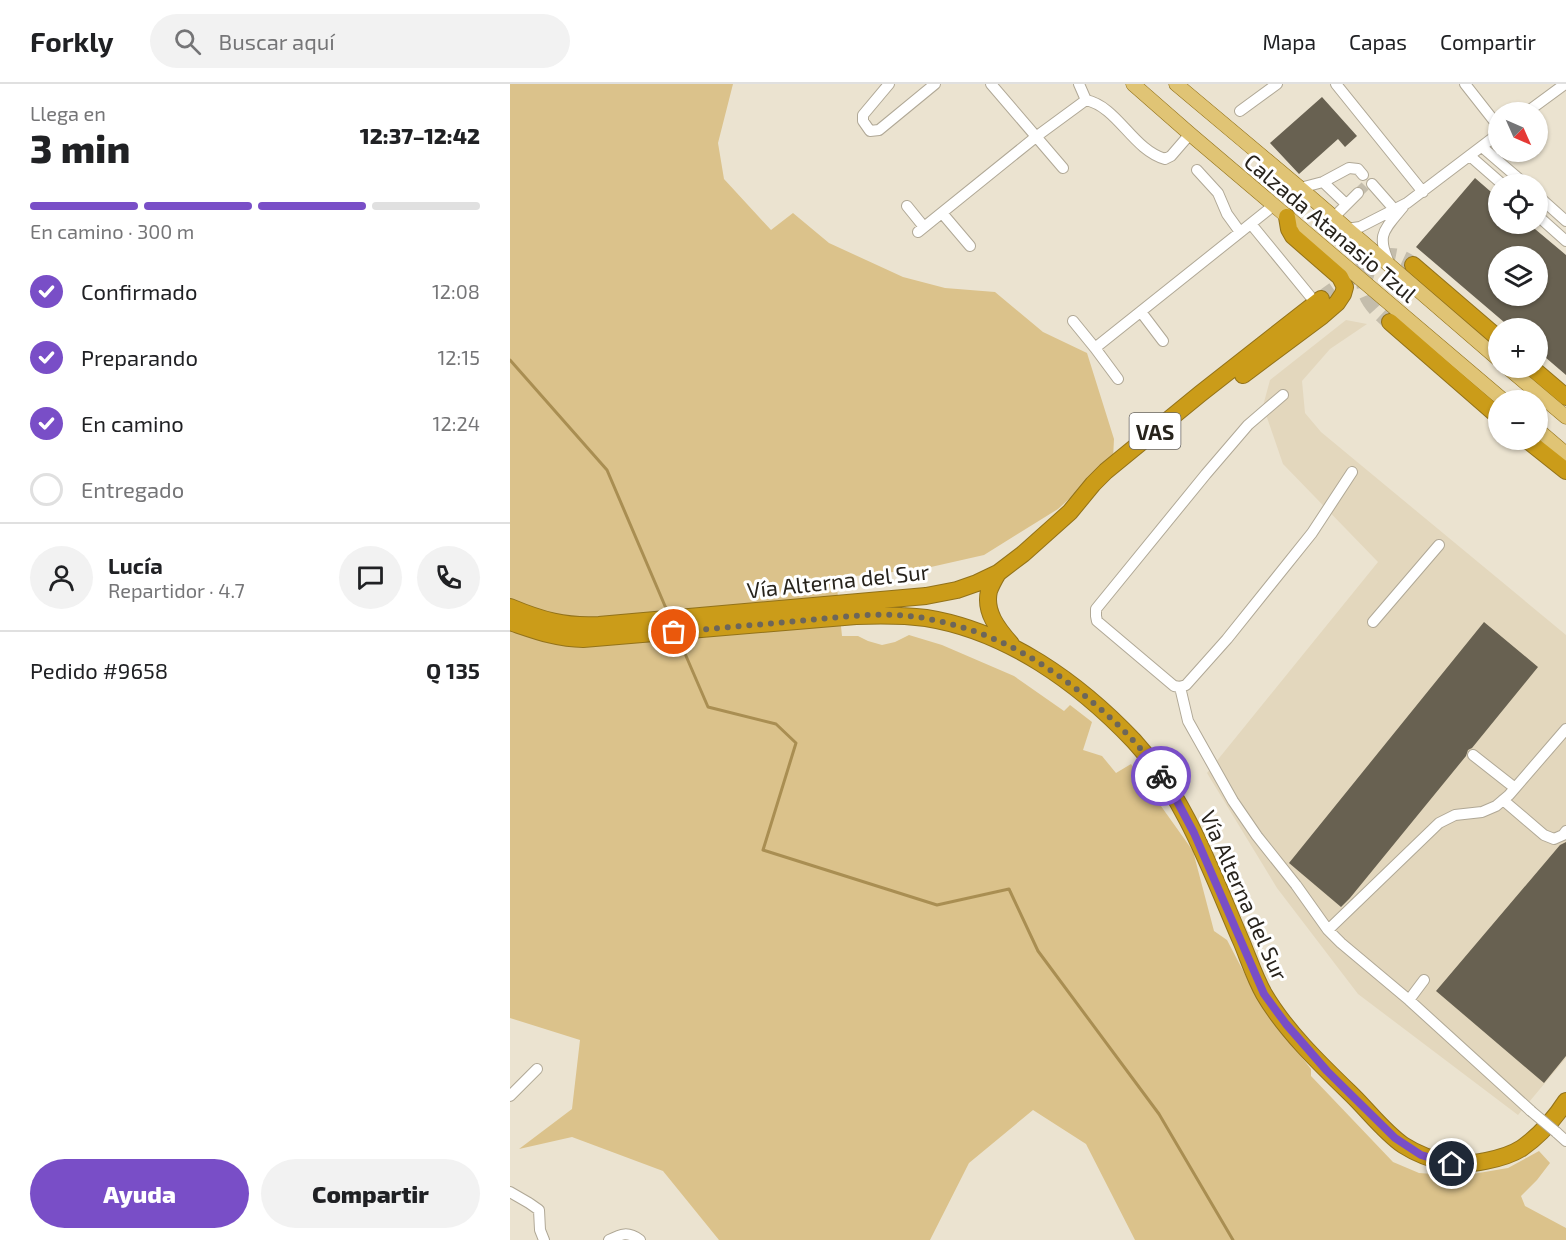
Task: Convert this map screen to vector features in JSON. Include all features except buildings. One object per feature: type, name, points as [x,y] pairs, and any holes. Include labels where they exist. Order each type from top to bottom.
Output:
[{"type":"highway","points":[[1070,512],[1089,501],[1215,396],[1337,303],[1343,294],[1345,286],[1343,281],[1293,236],[1287,217]]},
{"type":"highway","points":[[1413,265],[1488,329]]},
{"type":"highway","name":"Vía Alterna del Sur","points":[[510,622],[542,633],[569,639],[583,639],[855,609],[957,590],[976,583],[998,573],[1023,554],[1070,512],[1107,471],[1316,298]]},
{"type":"highway","points":[[1390,322],[1488,407]]},
{"type":"highway","points":[[1543,378],[1566,398]]},
{"type":"highway","points":[[1540,450],[1566,471]]},
{"type":"highway","points":[[998,573],[989,591],[990,612],[993,620],[1015,648]]},
{"type":"highway","name":"Vía Alterna del Sur","points":[[510,607],[560,624],[586,626],[855,609],[927,618],[989,636],[1015,648],[1063,678],[1094,702],[1135,743],[1158,771],[1194,833],[1264,994],[1304,1047],[1395,1138],[1421,1155],[1452,1164],[1492,1160],[1520,1149],[1533,1139],[1566,1101]]},
{"type":"main road","name":"Calzada Atanasio Tzul","points":[[1133,84],[1273,206],[1491,390]]},
{"type":"main road","name":"Calzada Atanasio Tzul","points":[[1176,84],[1488,350]]},
{"type":"main road","points":[[1520,378],[1566,417]]},
{"type":"main road","points":[[1548,439],[1566,454]]},
{"type":"street","points":[[890,84],[863,115],[863,121],[870,131],[879,130],[935,84]]},
{"type":"street","points":[[991,84],[1063,168]]},
{"type":"street","points":[[1079,84],[1086,100]]},
{"type":"street","points":[[1240,111],[1277,84]]},
{"type":"street","points":[[1336,84],[1423,192]]},
{"type":"street","points":[[1465,84],[1488,113]]},
{"type":"street","points":[[1541,102],[1565,84]]},
{"type":"street","points":[[907,206],[921,230],[1037,136],[1086,100],[1097,102],[1145,147],[1165,159],[1172,156],[1190,134]]},
{"type":"street","points":[[1347,229],[1360,227],[1407,203],[1488,142]]},
{"type":"street","points":[[1482,147],[1510,174]]},
{"type":"street","points":[[1470,156],[1491,174]]},
{"type":"street","points":[[1300,188],[1323,182],[1349,168],[1358,169],[1363,175]]},
{"type":"street","points":[[1197,170],[1218,193],[1227,214],[1240,232]]},
{"type":"street","points":[[1323,182],[1346,204]]},
{"type":"street","points":[[1372,184],[1394,209]]},
{"type":"street","points":[[1334,217],[1358,193]]},
{"type":"street","points":[[1391,267],[1383,249],[1382,237],[1388,225],[1407,203]]},
{"type":"street","points":[[1548,205],[1566,221]]},
{"type":"street","points":[[1095,348],[1273,206]]},
{"type":"street","points":[[1548,216],[1556,212]]},
{"type":"street","points":[[942,213],[970,246]]},
{"type":"street","points":[[1251,224],[1316,298]]},
{"type":"street","points":[[1548,225],[1566,241]]},
{"type":"street","points":[[1141,312],[1163,341]]},
{"type":"street","points":[[1073,321],[1118,379]]},
{"type":"street","points":[[1283,395],[1248,425],[1206,474],[1096,609],[1097,621],[1174,686],[1186,685],[1227,639],[1312,533],[1352,472]]},
{"type":"street","points":[[1373,622],[1439,545]]},
{"type":"street","points":[[1180,687],[1188,721],[1233,801],[1328,930],[1566,1141]]},
{"type":"street","points":[[1328,930],[1439,824],[1455,814],[1482,812],[1496,806],[1515,788],[1566,729]]},
{"type":"street","points":[[1473,755],[1515,788]]},
{"type":"street","points":[[1503,800],[1544,835],[1554,839],[1566,831]]},
{"type":"street","points":[[1409,1000],[1424,980]]},
{"type":"street","points":[[510,1096],[537,1070]]},
{"type":"street","points":[[510,1192],[539,1210],[540,1230],[544,1240]]},
{"type":"street","points":[[609,1240],[623,1234],[640,1240]]},
{"type":"shaded area","points":[[510,84],[733,84],[718,143],[724,179],[771,230],[793,213],[829,243],[903,277],[945,288],[995,292],[1043,332],[1087,353],[1114,439],[1113,459],[1058,509],[984,555],[922,569],[836,578],[842,636],[858,636],[882,645],[909,635],[942,645],[1014,676],[1064,711],[1070,705],[1092,722],[1083,750],[1102,756],[1116,773],[1131,764],[1193,851],[1214,931],[1227,940],[1262,1007],[1311,1069],[1311,1076],[1393,1162],[1419,1173],[1461,1176],[1508,1168],[1539,1151],[1550,1163],[1521,1196],[1525,1206],[1566,1228],[1566,1240],[1135,1240],[1086,1144],[1033,1110],[969,1163],[930,1240],[719,1240],[663,1171],[572,1137],[519,1149],[572,1109],[580,1040],[510,1018]]},
{"type":"shaded area","points":[[1346,320],[1367,324],[1330,349],[1302,381],[1305,413],[1321,432],[1566,635],[1566,1058],[1518,1115],[1358,994],[1277,888],[1207,773],[1378,562],[1283,464],[1263,406],[1270,380]]},
{"type":"waterway","points":[[510,360],[607,470],[668,613]]},
{"type":"waterway","points":[[677,635],[708,707],[776,724],[796,743],[763,850],[937,905],[1009,889],[1038,951],[1159,1114],[1233,1240]]},
{"type":"tunnel","points":[[1358,193],[1369,182]]},
{"type":"tunnel","points":[[1321,299],[1369,264],[1383,257],[1397,257],[1413,265]]},
{"type":"tunnel","points":[[1367,272],[1366,294],[1379,312],[1390,322]]},
{"type":"way so far","points":[[674,632],[890,615],[927,618],[958,626],[989,636],[1015,648],[1063,678],[1111,718],[1135,743],[1161,776]]},
{"type":"route","points":[[1161,776],[1194,833],[1264,994],[1286,1024],[1304,1047],[1395,1138],[1421,1155],[1452,1164]]}]
